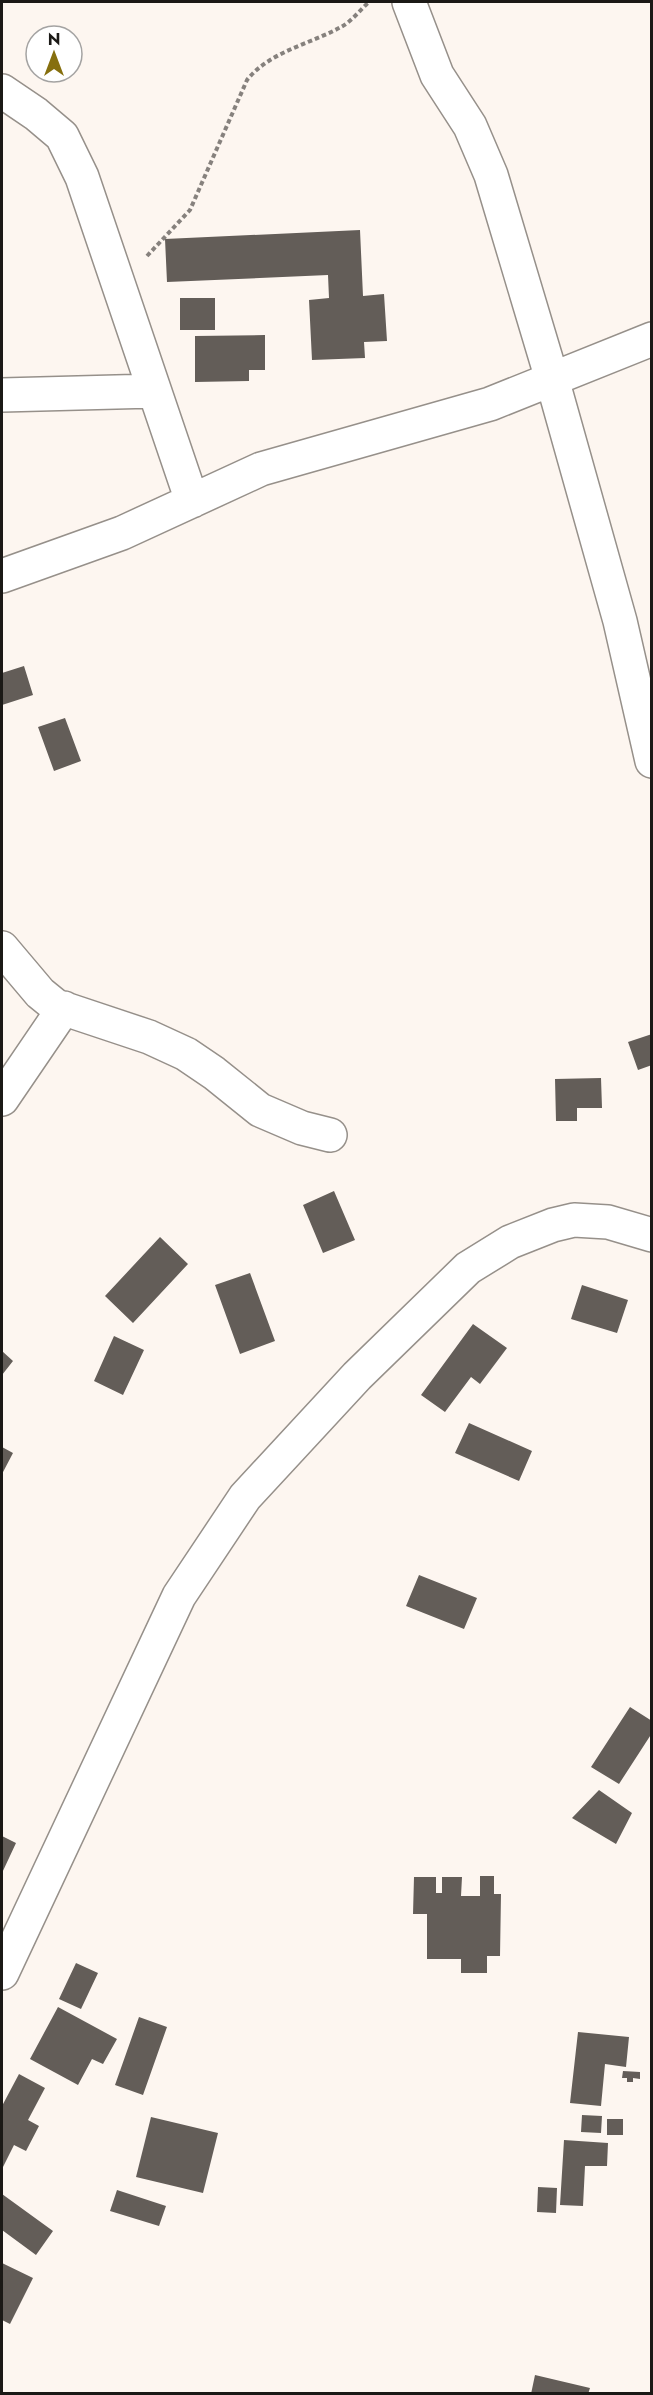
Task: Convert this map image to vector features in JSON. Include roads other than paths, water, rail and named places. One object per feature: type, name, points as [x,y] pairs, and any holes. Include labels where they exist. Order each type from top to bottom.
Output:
[{"type":"street","points":[[410,2],[437,75],[470,126],[491,175],[552,379],[620,621],[651,761]]},
{"type":"street","points":[[2,91],[36,114],[62,136],[82,177],[192,501]]},
{"type":"street","points":[[2,576],[122,532],[261,469],[490,404],[651,339]]},
{"type":"street","points":[[2,395],[154,391]]},
{"type":"street","points":[[2,948],[40,993],[56,1006],[149,1037],[186,1054],[260,1110],[302,1128],[330,1135]]},
{"type":"street","points":[[2,1099],[64,1008]]},
{"type":"street","points":[[2,1973],[179,1596],[245,1497],[357,1376],[468,1268],[510,1242],[553,1225],[574,1220],[608,1222],[651,1235]]}]
